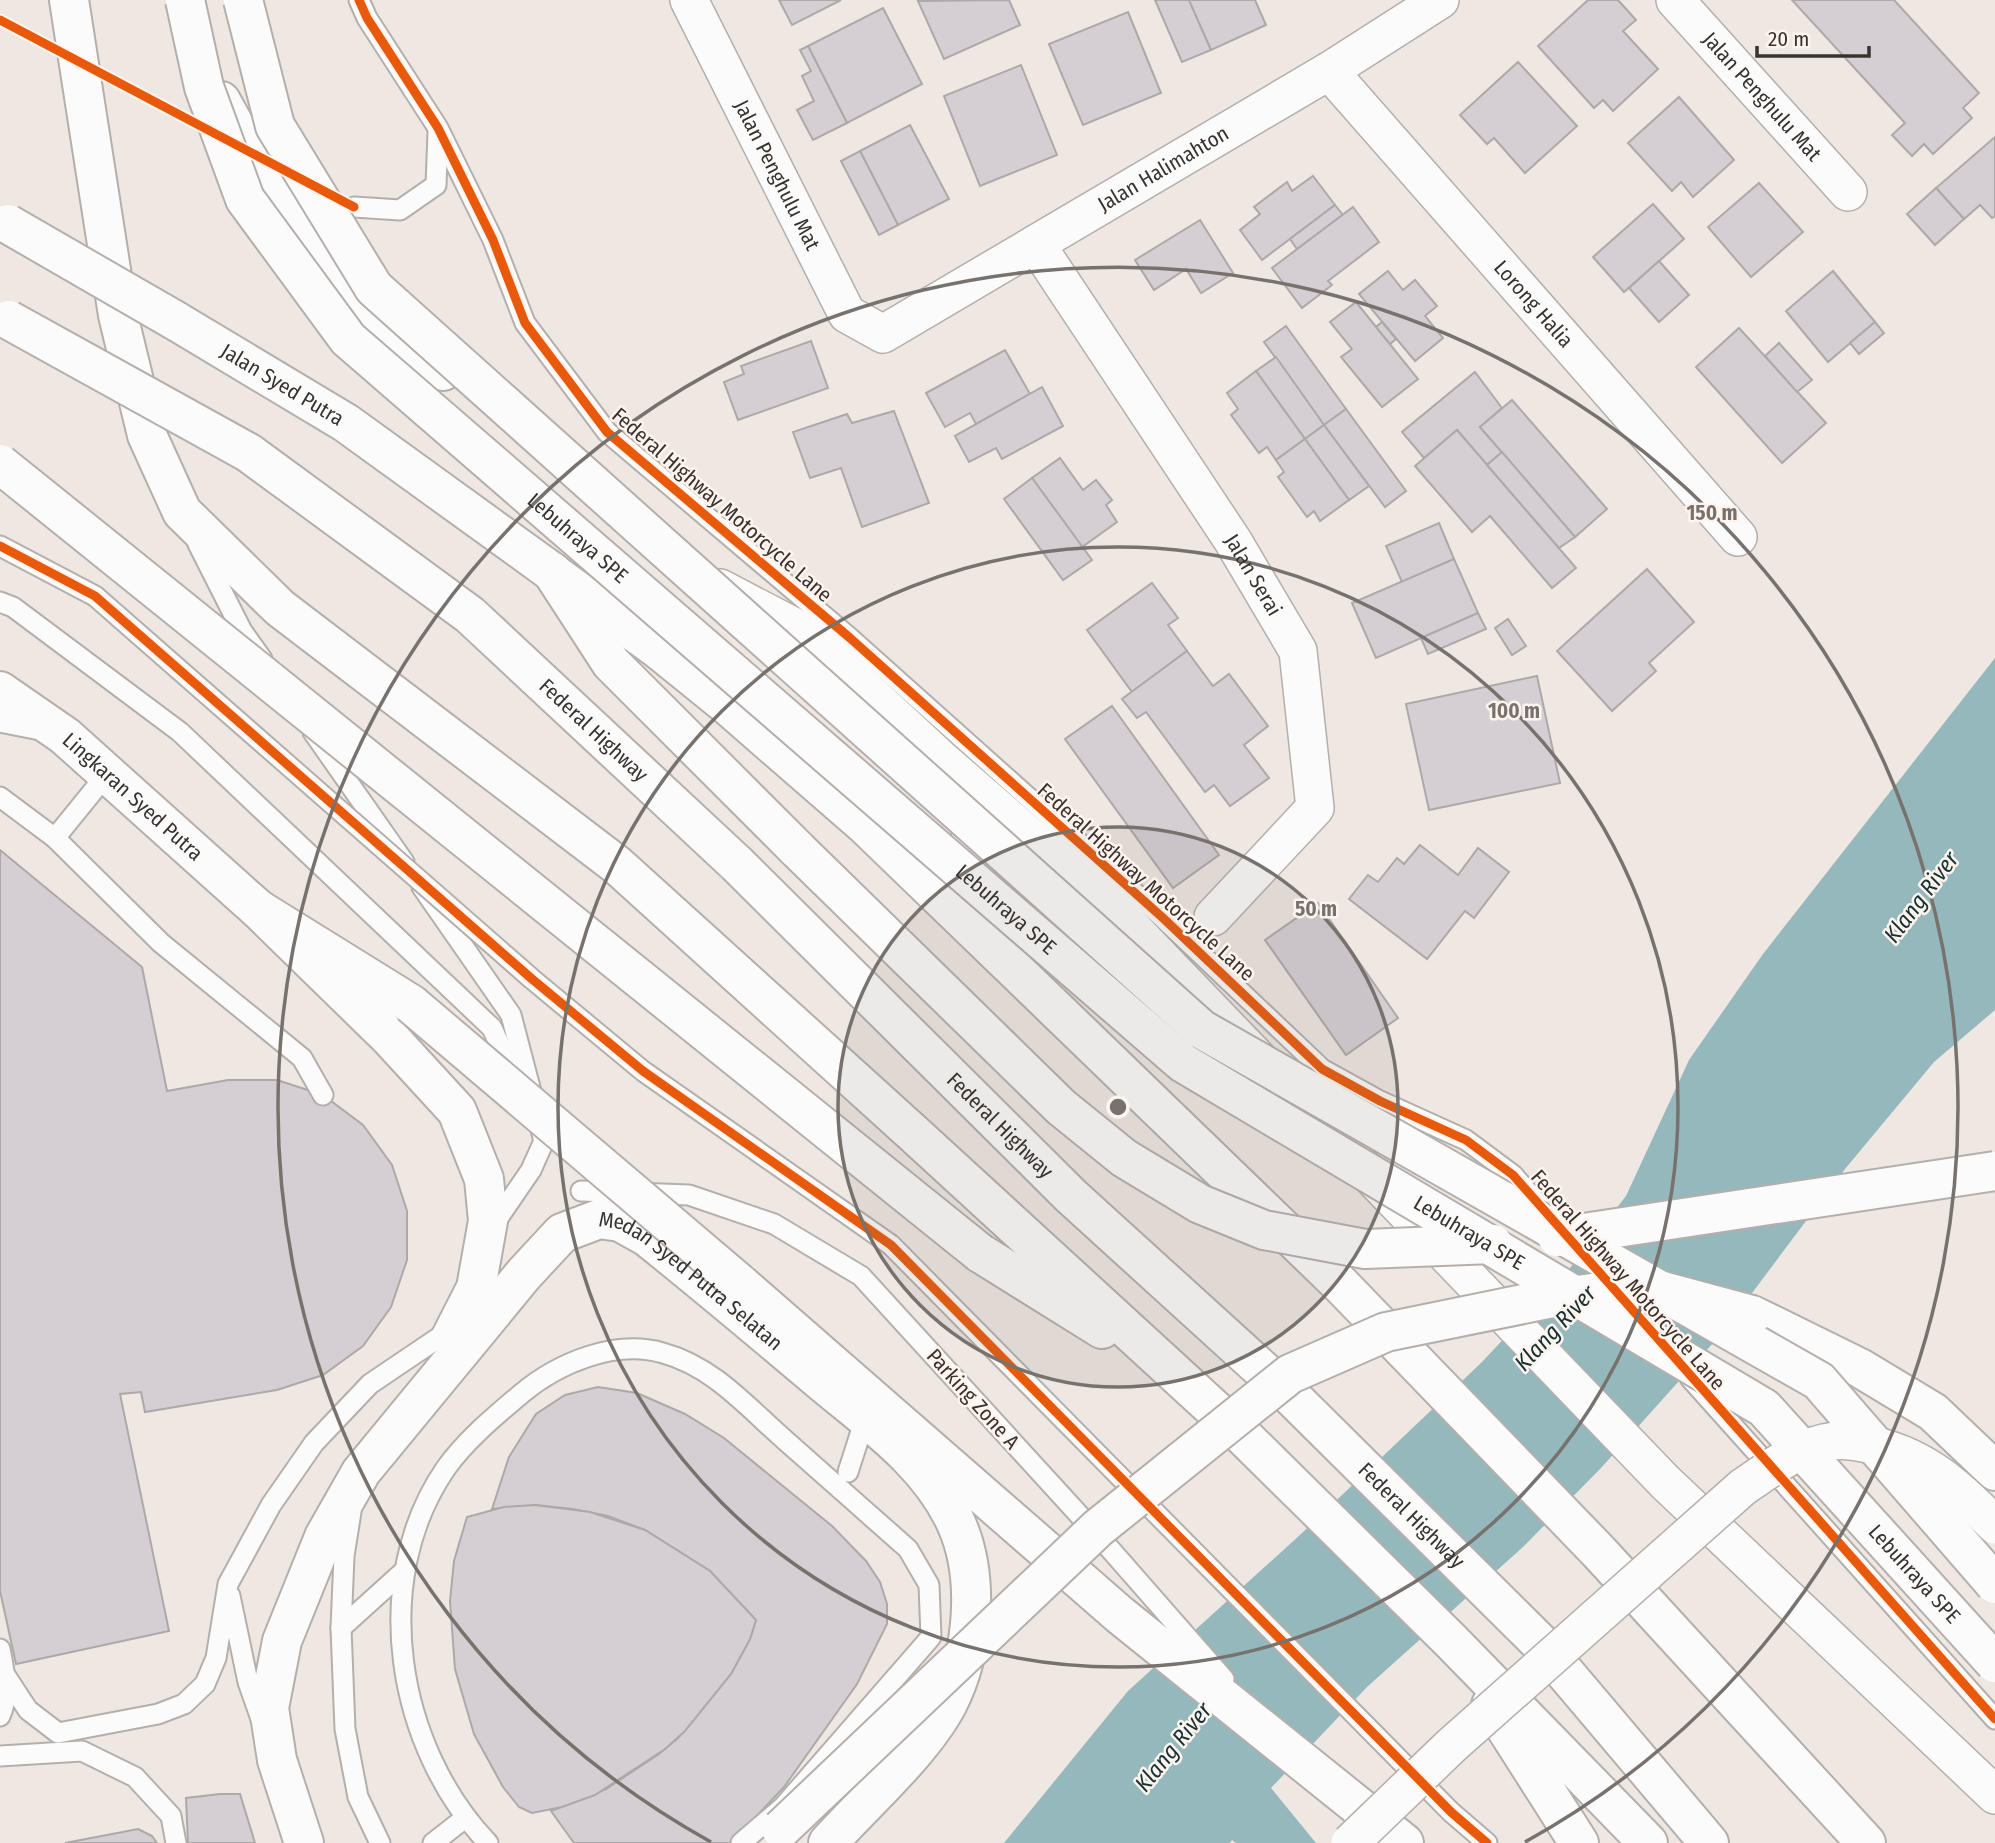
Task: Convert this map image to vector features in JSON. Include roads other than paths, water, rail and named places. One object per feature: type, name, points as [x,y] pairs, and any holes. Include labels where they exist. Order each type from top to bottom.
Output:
[{"type":"main road","points":[[68,0],[118,314],[147,435],[182,512],[280,608],[617,865],[1238,1430],[1451,1641],[1648,1843]]},
{"type":"main road","points":[[165,0],[257,166],[391,331],[454,380],[961,825],[1033,915],[1125,1076]]},
{"type":"main road","name":"Lebuhraya SPE","points":[[185,0],[204,87],[245,199],[348,339],[1183,1063],[1764,1408],[1995,1663]]},
{"type":"main road","points":[[243,0],[254,63],[332,218],[454,380]]},
{"type":"main road","name":"Lebuhraya SPE","points":[[243,0],[275,126],[374,288],[1200,1029],[1819,1381],[1995,1584]]},
{"type":"main road","name":"Jalan Syed Putra","points":[[0,221],[176,321],[346,423],[552,572]]},
{"type":"main road","name":"Federal Highway","points":[[5,319],[249,453],[470,615],[737,864],[1071,1196],[1291,1396],[1539,1642],[1709,1843]]},
{"type":"main road","points":[[0,464],[979,1253],[1179,1376]]},
{"type":"main road","points":[[552,572],[611,663],[1061,1107],[1124,1158],[1200,1204],[1264,1230],[1365,1249],[1463,1247],[1579,1235],[1995,1171]]},
{"type":"main road","points":[[552,572],[659,650],[866,825],[1341,1285],[1599,1552],[1866,1843]]},
{"type":"main road","name":"Lingkaran Syed Putra","points":[[0,691],[65,736],[258,909]]},
{"type":"main road","points":[[258,909],[411,1004],[738,1282],[1120,1615],[1404,1843]]},
{"type":"main road","points":[[258,909],[390,1038],[457,1111],[484,1179],[488,1220],[476,1289],[422,1395]]},
{"type":"main road","name":"Medan Syed Putra Selatan","points":[[301,1840],[277,1760],[269,1708],[282,1641],[324,1537],[355,1482],[422,1395],[549,1245],[562,1233],[599,1219],[620,1222],[647,1237],[865,1419],[906,1454],[935,1487],[957,1524],[968,1569],[971,1619],[962,1667],[948,1703],[930,1732],[828,1843]]},
{"type":"main road","points":[[768,1843],[1098,1528],[1290,1374],[1386,1332],[1548,1299],[1644,1286],[1752,1315],[1860,1368],[1933,1412],[1995,1471]]},
{"type":"main road","points":[[1451,1641],[1579,1843]]},
{"type":"street","name":"Jalan Penghulu Mat","points":[[689,0],[847,314],[883,334]]},
{"type":"street","name":"Jalan Halimahton","points":[[883,334],[1329,71],[1440,0]]},
{"type":"street","name":"Jalan Penghulu Mat","points":[[1675,0],[1848,192]]},
{"type":"street","name":"Lorong Halia","points":[[1329,71],[1738,537]]},
{"type":"street","name":"Jalan Serai","points":[[1036,244],[1233,541],[1298,652],[1315,807],[1213,917]]},
{"type":"street","points":[[648,550],[804,632],[942,760],[1117,912],[1665,1482],[1995,1795]]},
{"type":"street","points":[[1350,1843],[1452,1745],[1743,1487],[1780,1462],[1834,1441],[1856,1442],[1904,1453],[1937,1471],[1995,1525]]},
{"type":"lane","name":"Federal Highway Motorcycle Lane","points":[[359,0],[438,128],[493,240],[525,323],[607,432],[850,638],[1163,918],[1322,1069],[1466,1140],[1513,1175],[1729,1422],[1995,1719]]},
{"type":"lane","points":[[354,206],[400,210],[436,184],[438,128]]},
{"type":"lane","points":[[182,512],[242,631],[511,1015],[544,1141],[498,1220]]},
{"type":"lane","points":[[0,546],[95,596],[532,979],[643,1071],[891,1245],[1451,1812],[1487,1843]]},
{"type":"lane","points":[[0,602],[13,607],[180,733],[492,1028],[544,1141]]},
{"type":"lane","points":[[0,722],[65,736]]},
{"type":"lane","points":[[55,838],[107,774]]},
{"type":"lane","points":[[0,797],[55,838],[161,943],[302,1058],[323,1096]]},
{"type":"lane","name":"Parking Zone A","points":[[581,1191],[689,1195],[774,1224],[860,1276],[1103,1541],[1283,1746]]},
{"type":"lane","points":[[5,1675],[28,1710],[58,1733],[158,1714],[184,1704],[205,1684],[216,1658],[228,1584],[271,1505],[316,1439],[370,1384],[458,1325]]},
{"type":"lane","points":[[488,1843],[465,1818],[440,1779],[413,1712],[400,1633],[404,1571],[416,1524],[446,1468],[492,1418],[537,1380],[571,1363],[617,1349],[661,1352],[710,1372],[908,1549],[929,1586],[931,1637],[783,1807],[741,1843]]},
{"type":"lane","points":[[848,1472],[865,1419]]},
{"type":"lane","points":[[355,1482],[344,1556],[341,1628],[345,1729],[358,1797],[380,1843]]},
{"type":"lane","points":[[341,1628],[404,1571]]},
{"type":"lane","points":[[228,1584],[248,1682],[301,1840]]},
{"type":"lane","points":[[0,1649],[5,1675],[5,1707],[0,1716]]},
{"type":"lane","points":[[0,1756],[82,1751],[135,1777],[170,1816],[176,1843]]},
{"type":"lane","points":[[433,1843],[465,1818]]},
{"type":"water","name":"Klang River","points":[[1995,658],[1995,1010],[1934,1062],[1845,1169],[1722,1333],[1601,1468],[1523,1547],[1367,1687],[1271,1788],[1316,1843],[1236,1843],[1232,1840],[1230,1843],[1004,1843],[1128,1691],[1301,1534],[1482,1362],[1570,1268],[1626,1196],[1689,1060],[1763,954]]}]
